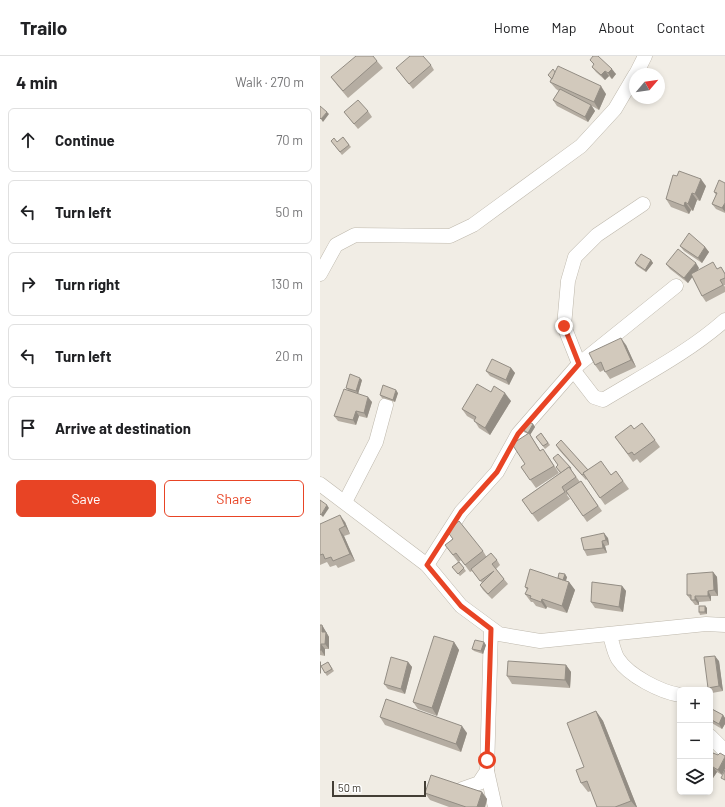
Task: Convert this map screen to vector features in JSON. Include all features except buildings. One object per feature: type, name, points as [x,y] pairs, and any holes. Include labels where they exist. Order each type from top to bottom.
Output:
[{"type":"street","points":[[638,68],[645,56]]},
{"type":"street","points":[[320,274],[336,245],[355,235],[450,236],[473,225],[581,146],[615,109],[629,84]]},
{"type":"street","points":[[642,204],[597,235],[575,257],[568,281],[564,326],[577,367],[594,397],[603,400],[662,365],[714,330],[725,320]]},
{"type":"street","points":[[427,565],[461,512],[497,472],[518,434],[577,367],[676,286]]},
{"type":"street","points":[[345,502],[376,442],[386,405]]},
{"type":"street","points":[[322,487],[345,502],[427,565],[461,606],[499,634],[540,641],[706,624],[725,624]]},
{"type":"street","points":[[491,629],[487,771],[496,807]]},
{"type":"street","points":[[610,635],[618,659],[634,676],[672,694],[677,695]]},
{"type":"street","points":[[713,739],[725,751]]},
{"type":"street","points":[[462,789],[479,783],[487,771]]},
{"type":"route","points":[[487,760],[491,629],[461,606],[427,565],[461,512],[497,472],[518,434],[579,364],[564,326]]}]
